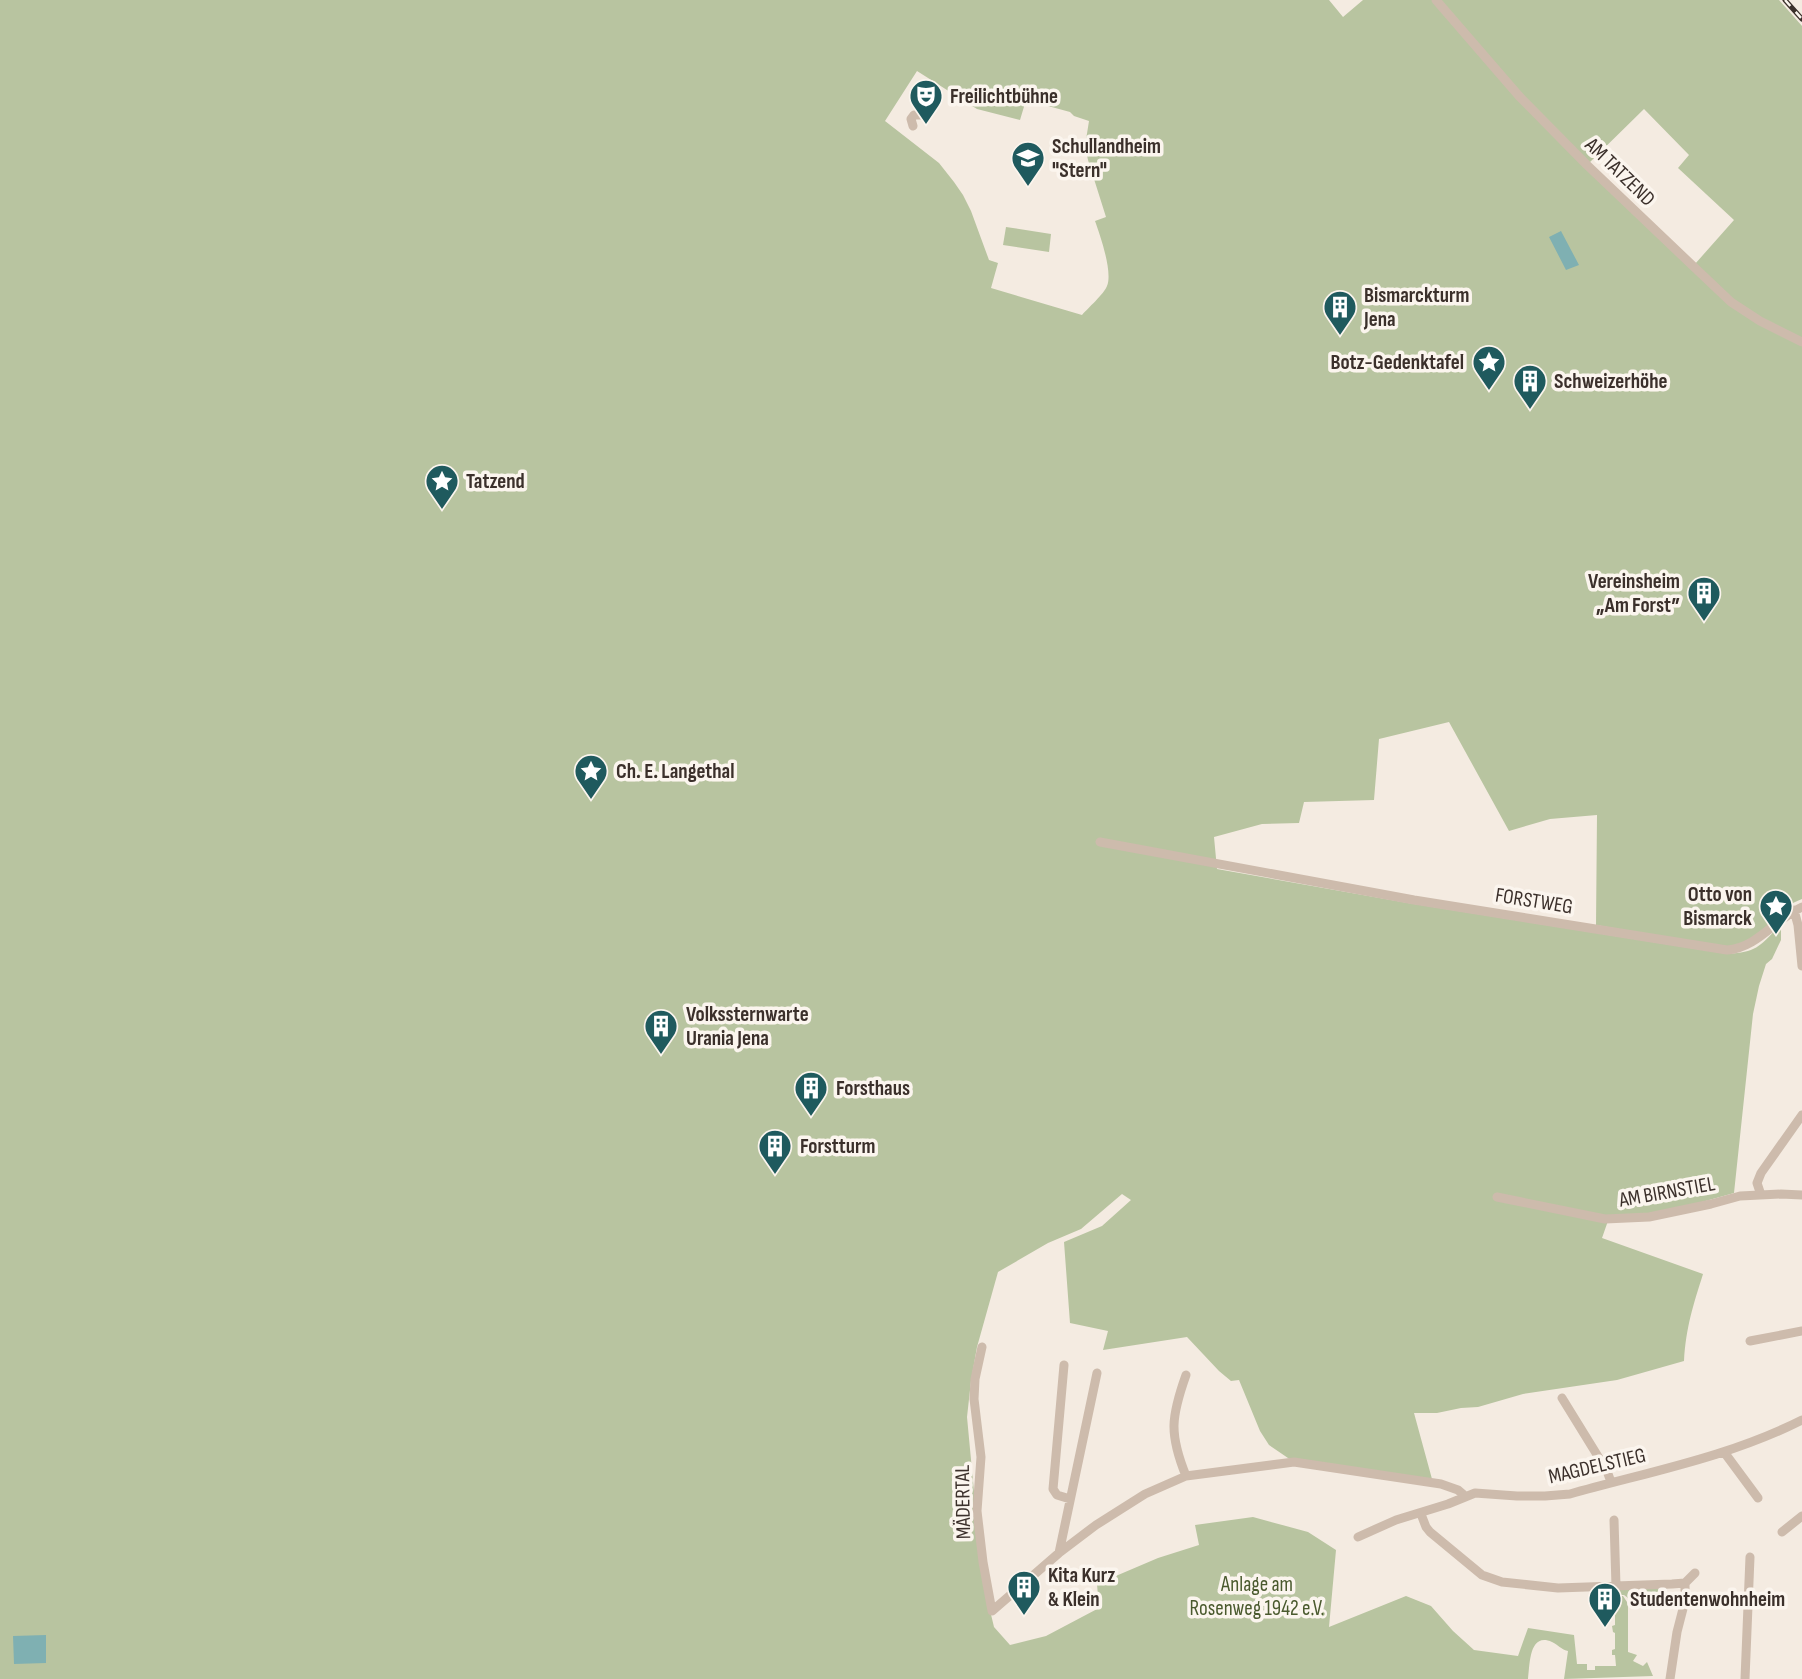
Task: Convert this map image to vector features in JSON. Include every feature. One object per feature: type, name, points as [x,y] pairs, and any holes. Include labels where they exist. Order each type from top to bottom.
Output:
[{"type":"street","name":"AM TATZEND","points":[[1436,0],[1528,106],[1702,275],[1731,302],[1759,321],[1802,342]]},
{"type":"street","points":[[913,126],[911,120],[914,115],[922,115]]},
{"type":"street","name":"FORSTWEG","points":[[1100,842],[1414,900],[1727,950],[1746,946],[1798,908]]},
{"type":"street","points":[[1798,908],[1802,966]]},
{"type":"street","points":[[1761,1195],[1757,1183],[1761,1174],[1802,1115]]},
{"type":"street","name":"AM BIRNSTIEL","points":[[1497,1196],[1577,1214],[1614,1219],[1649,1217],[1740,1196],[1802,1195]]},
{"type":"street","points":[[1750,1341],[1802,1331]]},
{"type":"street","name":"MÄDERTAL","points":[[982,1347],[974,1399],[981,1457],[977,1511],[992,1611],[1096,1525],[1133,1501],[1186,1476],[1294,1462],[1441,1484],[1458,1490],[1465,1496]]},
{"type":"street","points":[[1064,1365],[1052,1489],[1057,1495],[1070,1499]]},
{"type":"street","points":[[1059,1553],[1097,1373]]},
{"type":"street","points":[[1186,1375],[1175,1404],[1173,1423],[1178,1457],[1186,1476]]},
{"type":"street","points":[[1562,1398],[1611,1482]]},
{"type":"street","name":"MAGDELSTIEG","points":[[1358,1537],[1396,1520],[1421,1514],[1475,1493],[1545,1496],[1570,1493],[1724,1452],[1755,1442],[1802,1420]]},
{"type":"street","points":[[1724,1452],[1758,1498]]},
{"type":"street","points":[[1421,1514],[1430,1532],[1490,1580],[1558,1588],[1685,1583],[1695,1573]]},
{"type":"street","points":[[1782,1532],[1802,1516]]},
{"type":"street","points":[[1614,1520],[1616,1586]]},
{"type":"street","points":[[1745,1679],[1751,1557]]},
{"type":"street","points":[[1670,1679],[1685,1601],[1685,1583]]},
{"type":"green space","name":"Anlage am Rosenweg 1942 e.V.","points":[[0,0],[1329,0],[1343,17],[1363,0],[1432,0],[1517,98],[1585,167],[1730,304],[1757,323],[1762,318],[1733,300],[1695,264],[1734,220],[1678,168],[1689,155],[1644,109],[1588,164],[1522,95],[1438,0],[1779,0],[1802,26],[1802,899],[1778,913],[1751,941],[1736,947],[1596,925],[1597,815],[1550,819],[1509,831],[1449,722],[1379,739],[1374,800],[1304,802],[1299,823],[1262,824],[1214,837],[1217,869],[1408,903],[1728,954],[1745,952],[1756,947],[1781,927],[1781,940],[1772,959],[1766,964],[1753,1014],[1734,1193],[1663,1213],[1609,1218],[1602,1238],[1703,1274],[1688,1327],[1684,1361],[1617,1380],[1523,1394],[1478,1407],[1437,1413],[1414,1413],[1432,1479],[1288,1458],[1269,1445],[1260,1431],[1239,1380],[1231,1381],[1187,1337],[1103,1350],[1108,1331],[1070,1323],[1064,1242],[1102,1226],[1131,1200],[1122,1194],[1081,1229],[1048,1243],[998,1272],[977,1347],[967,1417],[982,1577],[994,1627],[1010,1645],[1046,1636],[1099,1608],[1097,1584],[1158,1558],[1199,1545],[1195,1525],[1253,1517],[1308,1532],[1336,1550],[1329,1627],[1406,1596],[1431,1606],[1474,1650],[1518,1656],[1528,1628],[1574,1635],[1577,1664],[1587,1664],[1587,1670],[1595,1670],[1595,1666],[1616,1666],[1615,1655],[1612,1655],[1612,1650],[1615,1649],[1612,1626],[1615,1625],[1614,1596],[1623,1596],[1628,1607],[1628,1652],[1637,1655],[1633,1661],[1643,1666],[1647,1662],[1653,1676],[1564,1679],[1568,1651],[1544,1640],[1539,1641],[1532,1651],[1528,1679],[0,1679]],"holes":[[[917,71],[977,109],[1020,120],[1026,100],[1070,112],[1089,121],[1085,146],[1106,217],[1095,221],[1105,253],[1108,280],[1103,293],[1082,315],[991,288],[998,263],[989,260],[963,195],[939,163],[885,121]]]},
{"type":"green space","points":[[1006,227],[1051,234],[1049,252],[1003,245]]},
{"type":"green space","points":[[1669,1586],[1659,1596],[1628,1598],[1624,1595],[1594,1595],[1594,1590]]},
{"type":"water","points":[[1561,231],[1579,265],[1566,270],[1549,237]]},
{"type":"water","points":[[46,1635],[46,1663],[14,1664],[13,1636]]},
{"type":"railway","points":[[1785,0],[1802,19]]},
{"type":"place","name":"Freilichtbühne","points":[[926,126]]},
{"type":"place","name":"Schullandheim \"Stern\"","points":[[1028,188]]},
{"type":"place","name":"Bismarckturm Jena","points":[[1340,337]]},
{"type":"place","name":"Botz-Gedenktafel","points":[[1489,392]]},
{"type":"place","name":"Schweizerhöhe","points":[[1530,411]]},
{"type":"place","name":"Tatzend","points":[[442,511]]},
{"type":"place","name":"Vereinsheim „Am Forst”","points":[[1704,623]]},
{"type":"place","name":"Ch. E. Langethal","points":[[591,801]]},
{"type":"place","name":"Otto von Bismarck","points":[[1776,936]]},
{"type":"place","name":"Volkssternwarte Urania Jena","points":[[661,1056]]},
{"type":"place","name":"Forsthaus","points":[[811,1118]]},
{"type":"place","name":"Forstturm","points":[[775,1176]]},
{"type":"place","name":"Kita Kurz & Klein","points":[[1024,1617]]},
{"type":"place","name":"Studentenwohnheim","points":[[1605,1629]]}]
